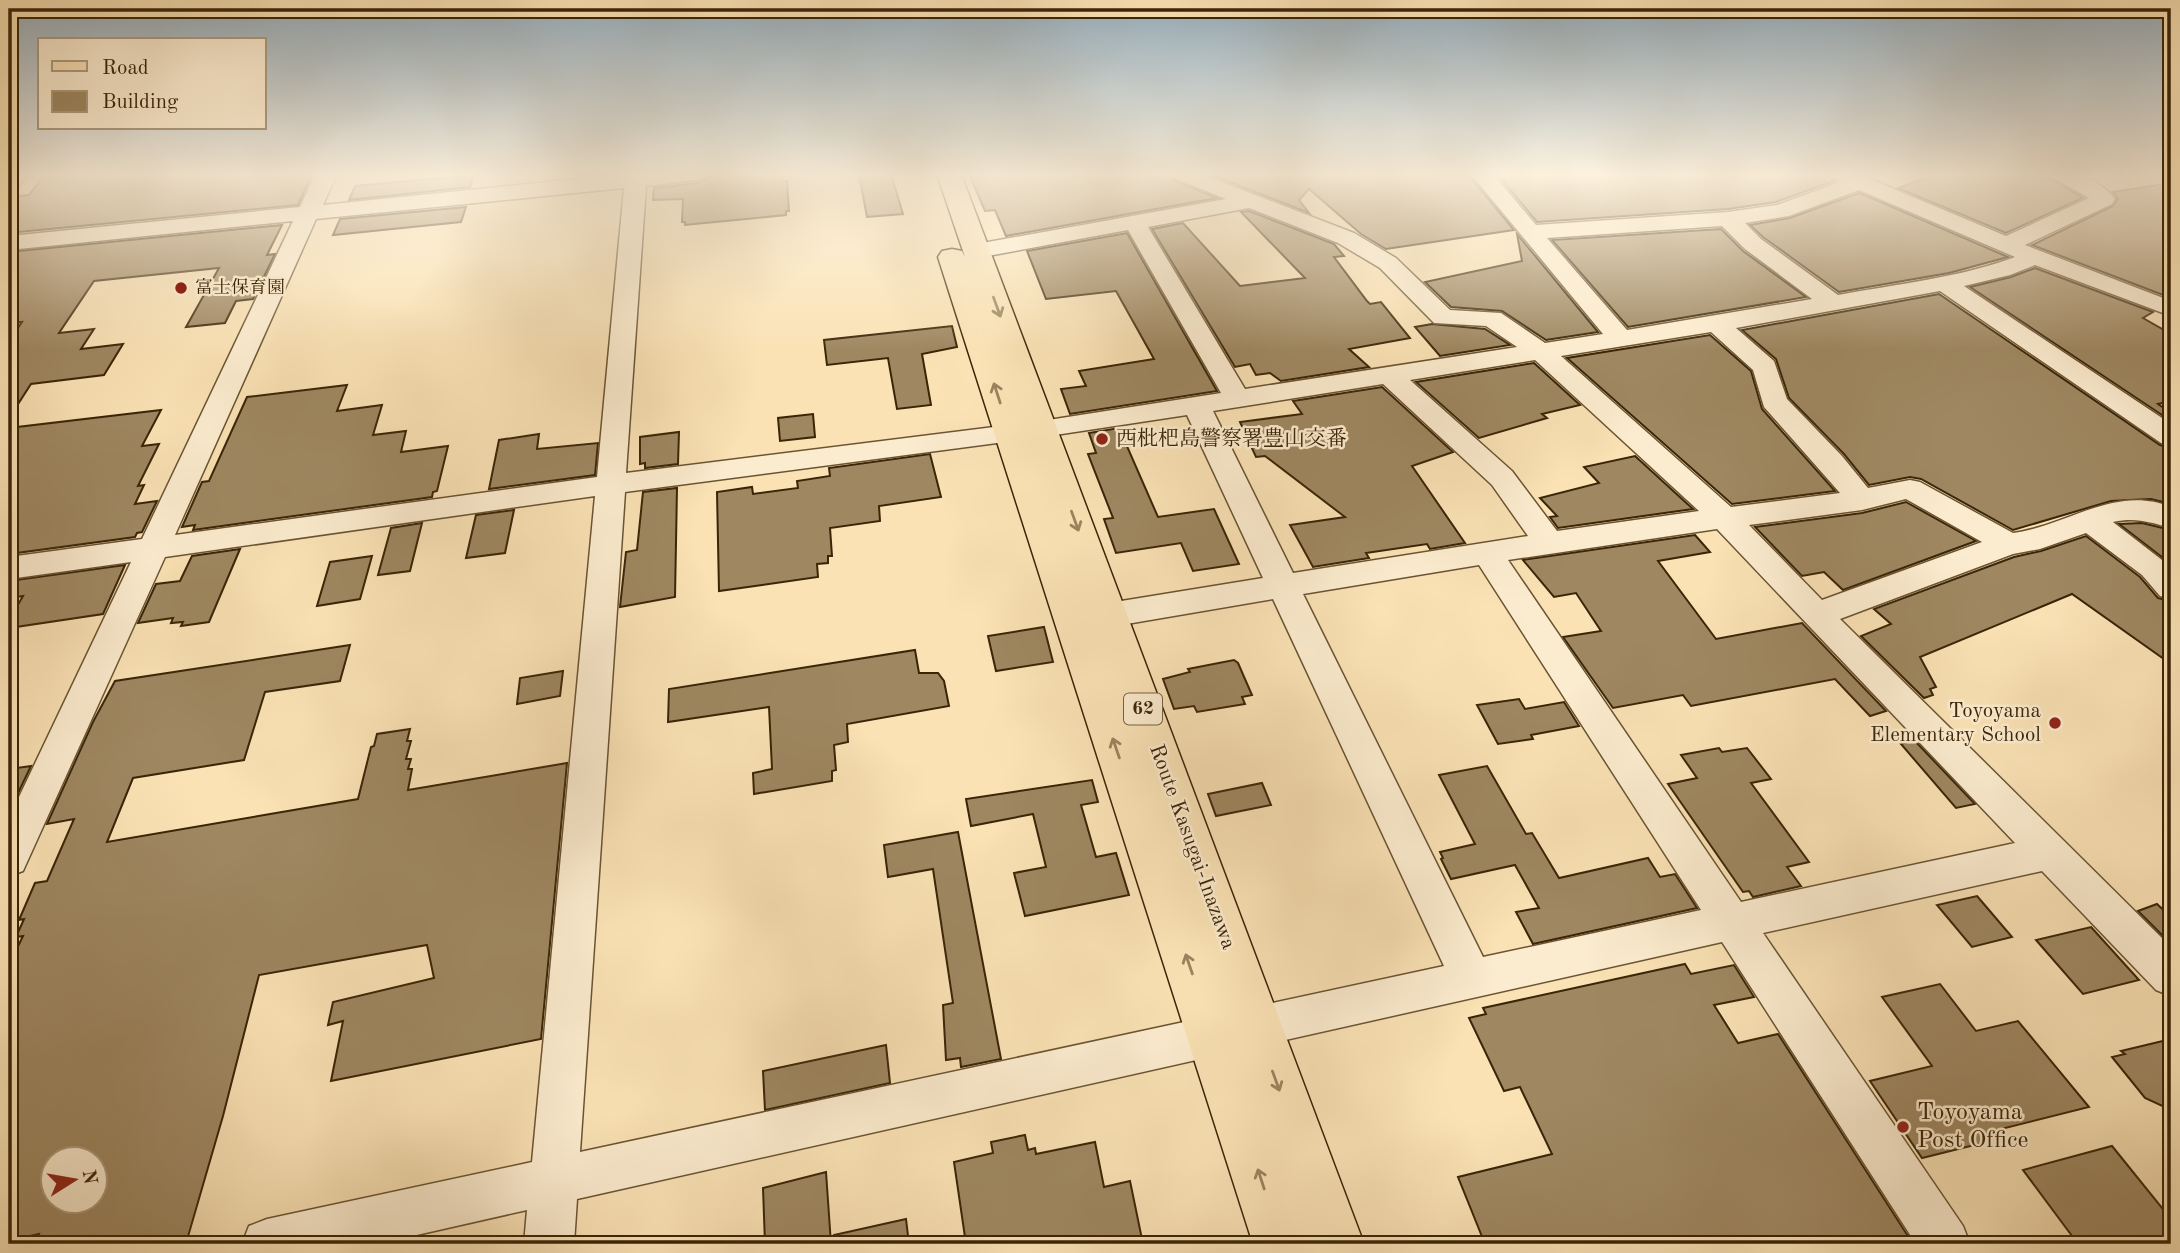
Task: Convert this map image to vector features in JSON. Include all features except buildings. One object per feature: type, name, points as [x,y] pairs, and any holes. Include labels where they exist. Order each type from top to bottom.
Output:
[{"type":"main road","name":"Route Kasugai-Inazawa","points":[[948,232],[1026,431],[1109,615],[1335,1244]]},
{"type":"main road","name":"Route Kasugai-Inazawa","points":[[970,232],[1026,431],[1213,1034],[1282,1244]]},
{"type":"street","points":[[9,243],[114,232]]},
{"type":"street","points":[[9,859],[300,232]]},
{"type":"street","points":[[550,1244],[632,232]]},
{"type":"street","points":[[977,251],[1090,232]]},
{"type":"street","points":[[1140,232],[1237,398]]},
{"type":"street","points":[[1334,232],[1388,263],[1443,318],[1492,318],[1540,351],[1607,409],[1723,516],[1816,615],[2171,976]]},
{"type":"street","points":[[1530,232],[1622,339]]},
{"type":"street","points":[[1742,232],[1833,303]]},
{"type":"street","points":[[1980,232],[2035,257],[2171,309]]},
{"type":"street","points":[[2008,244],[2033,232]]},
{"type":"street","points":[[9,568],[613,484],[1026,431],[1196,405],[1717,324],[1944,283],[2002,270],[2035,257]]},
{"type":"street","points":[[1944,283],[2171,437]]},
{"type":"street","points":[[1717,324],[1765,367],[1774,401],[1832,462],[1862,500]]},
{"type":"street","points":[[1389,375],[1502,478],[1549,542]]},
{"type":"street","points":[[1196,405],[1472,979]]},
{"type":"street","points":[[1109,615],[1549,542],[1723,516],[1862,500],[1910,489],[2009,544]]},
{"type":"street","points":[[1816,615],[2009,544],[2026,543],[2089,520],[2137,507],[2160,510],[2171,518]]},
{"type":"street","points":[[2089,520],[2152,567],[2171,588]]},
{"type":"street","points":[[1488,553],[1945,1244]]},
{"type":"street","points":[[267,1244],[348,1235],[554,1179],[2050,852]]},
{"type":"place","name":"富士保育園","points":[[181,288]]},
{"type":"place","name":"西枇杷島警察署豊山交番","points":[[1102,439]]},
{"type":"place","name":"Toyoyama Elementary School","points":[[2055,723]]},
{"type":"place","name":"Toyoyama Post Office","points":[[1903,1127]]}]
